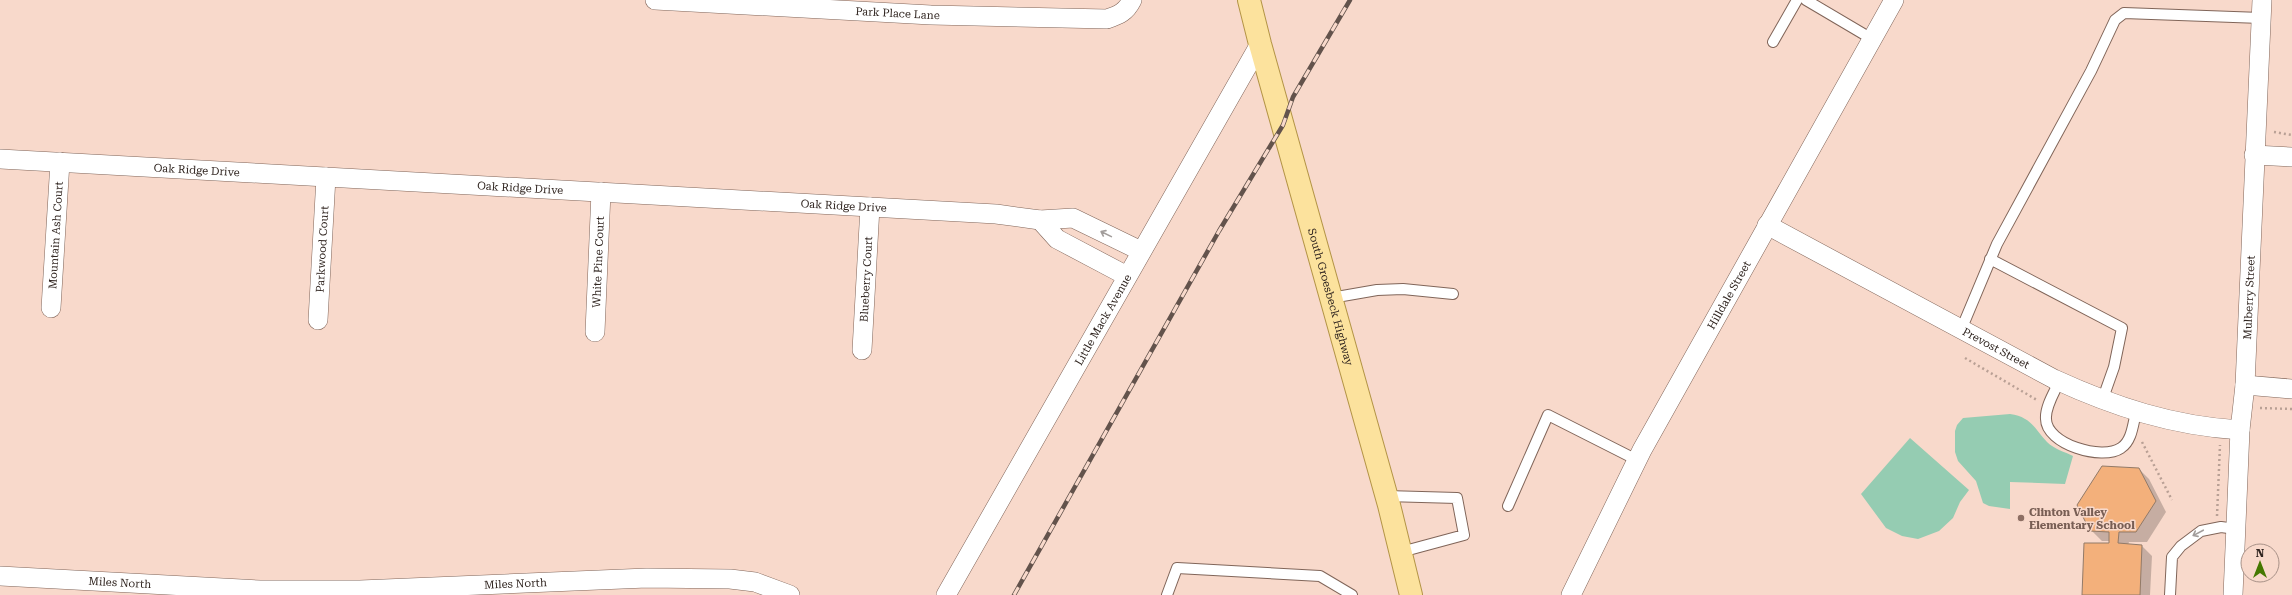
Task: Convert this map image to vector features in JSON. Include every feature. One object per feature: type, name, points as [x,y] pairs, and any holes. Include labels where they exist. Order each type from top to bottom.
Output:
[{"type":"main road","name":"South Groesbeck Highway","points":[[1249,0],[1386,496],[1411,595]]},
{"type":"street","name":"Park Place Lane","points":[[656,0],[932,7],[1107,20],[1122,14],[1128,8],[1132,0]]},
{"type":"street","name":"Hilldale Street","points":[[1571,595],[1637,460],[1894,0]]},
{"type":"street","name":"Mulberry Street","points":[[2233,595],[2240,430],[2245,384],[2261,9]]},
{"type":"street","name":"Little Mack Avenue","points":[[946,595],[1260,44]]},
{"type":"street","points":[[2254,155],[2292,157]]},
{"type":"street","name":"Oak Ridge Drive","points":[[0,159],[996,214],[1040,220],[1074,218],[1142,251]]},
{"type":"street","name":"Mountain Ash Court","points":[[51,308],[60,162]]},
{"type":"street","name":"Parkwood Court","points":[[318,320],[326,177]]},
{"type":"street","name":"White Pine Court","points":[[595,332],[601,192]]},
{"type":"street","name":"Blueberry Court","points":[[862,350],[870,207]]},
{"type":"street","points":[[1040,220],[1057,238],[1127,276]]},
{"type":"street","name":"Prevost Street","points":[[1767,225],[2059,382],[2102,401],[2136,412],[2211,429],[2240,430]]},
{"type":"street","points":[[2245,384],[2292,389]]},
{"type":"street","name":"Miles North","points":[[0,576],[260,590],[360,590],[647,578],[730,579],[754,582],[790,595]]},
{"type":"lane","points":[[1773,42],[1796,0]]},
{"type":"lane","points":[[1806,0],[1872,39]]},
{"type":"lane","points":[[1961,330],[1990,259],[2091,71],[2115,20],[2124,12],[2261,9]]},
{"type":"lane","points":[[1990,259],[2122,328],[2114,367],[2102,401]]},
{"type":"lane","points":[[1331,298],[1390,290],[1453,294]]},
{"type":"lane","points":[[2059,382],[2046,413],[2047,425],[2055,436],[2072,446],[2102,454],[2120,449],[2129,438],[2136,412]]},
{"type":"lane","points":[[1508,506],[1548,415],[1637,460]]},
{"type":"lane","points":[[1386,496],[1457,498],[1464,535],[1401,552]]},
{"type":"lane","points":[[2170,595],[2172,557],[2181,546],[2201,531],[2220,527],[2236,529]]},
{"type":"lane","points":[[1167,595],[1177,568],[1320,576],[1352,595]]},
{"type":"path","points":[[2274,126],[2274,133],[2292,135]]},
{"type":"path","points":[[2260,406],[2292,409]]},
{"type":"path","points":[[2211,518],[2217,517],[2220,438]]},
{"type":"green space","points":[[2010,414],[2028,421],[2050,444],[2073,456],[2065,484],[2010,482],[2010,509],[1989,506],[1983,503],[1976,481],[1958,461],[1955,452],[1955,431],[1957,425],[1963,418]]},
{"type":"green space","points":[[1910,438],[1969,490],[1960,502],[1953,518],[1939,531],[1918,539],[1902,536],[1886,528],[1861,494]]},
{"type":"building","points":[[2102,466],[2139,468],[2156,501],[2136,532],[2119,532],[2118,543],[2142,545],[2140,595],[2082,595],[2084,543],[2109,543],[2109,532],[2090,531],[2077,505]]},
{"type":"railway","points":[[1014,595],[1219,231],[1283,125],[1293,97],[1350,0]]},
{"type":"place","name":"Clinton Valley Elementary School","points":[[2021,518]]}]
